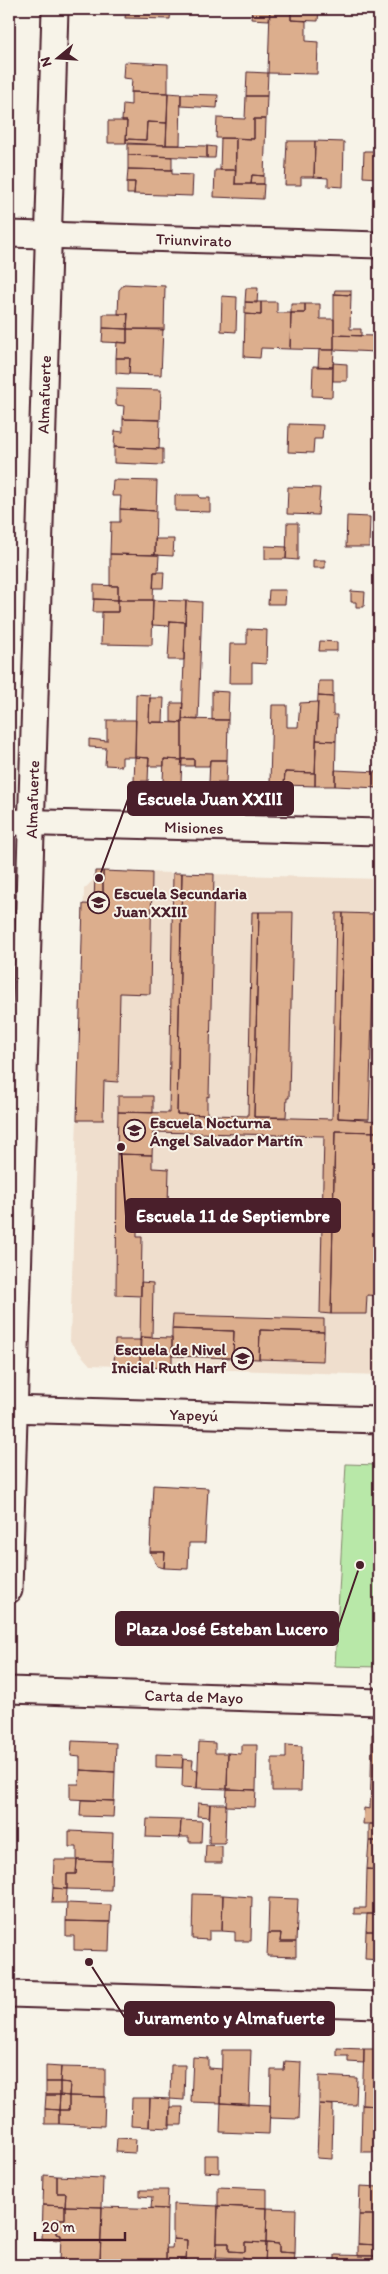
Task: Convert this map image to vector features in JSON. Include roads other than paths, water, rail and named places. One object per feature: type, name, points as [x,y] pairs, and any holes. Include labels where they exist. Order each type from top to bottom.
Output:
[{"type":"street","name":"Almafuerte","points":[[9,1590],[20,822],[49,235],[55,9]]},
{"type":"street","name":"Triunvirato","points":[[9,234],[379,245]]},
{"type":"street","name":"Misiones","points":[[20,822],[379,832]]},
{"type":"street","name":"Yapeyú","points":[[11,1409],[379,1420]]},
{"type":"street","name":"Carta de Mayo","points":[[9,1690],[379,1702]]},
{"type":"street","points":[[9,1994],[379,2005]]},
{"type":"place","name":"Escuela Juan XXIII","points":[[99,878]]},
{"type":"place","name":"Escuela Secundaria Juan XXIII","points":[[98,902]]},
{"type":"place","name":"Escuela Nocturna Ángel Salvador Martín","points":[[134,1131]]},
{"type":"place","name":"Escuela 11 de Septiembre","points":[[121,1147]]},
{"type":"place","name":"Escuela de Nivel Inicial Ruth Harf","points":[[242,1358]]},
{"type":"place","name":"Plaza José Esteban Lucero","points":[[360,1565]]},
{"type":"place","name":"Juramento y Almafuerte","points":[[89,1962]]}]
